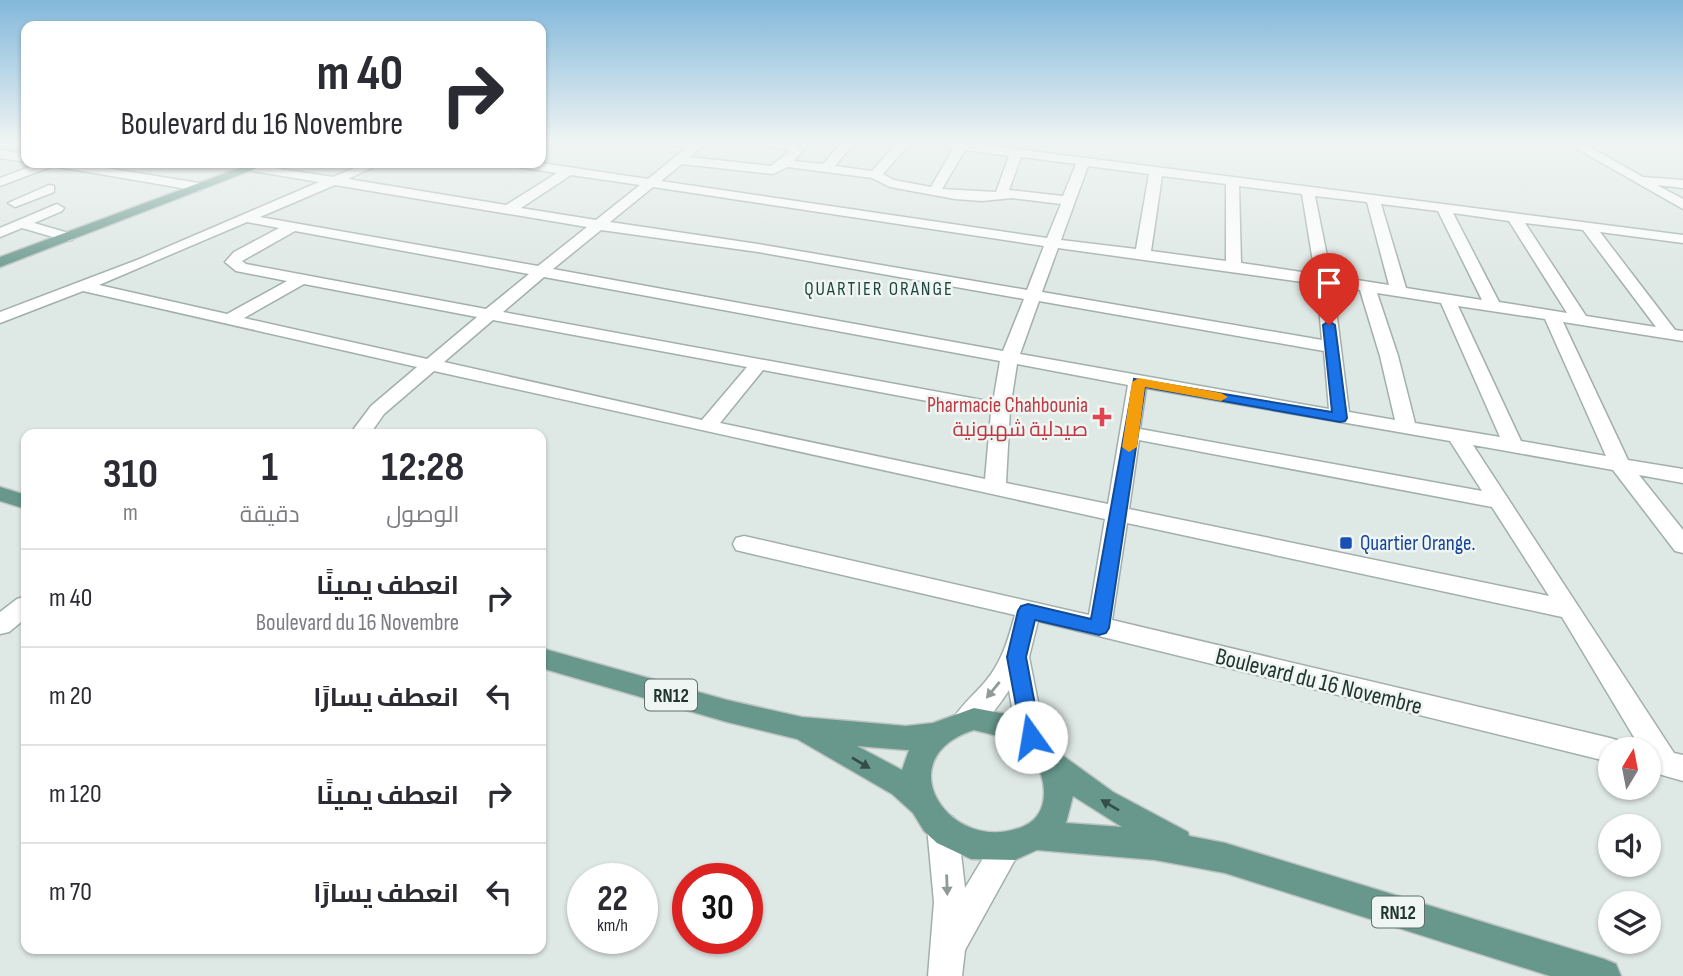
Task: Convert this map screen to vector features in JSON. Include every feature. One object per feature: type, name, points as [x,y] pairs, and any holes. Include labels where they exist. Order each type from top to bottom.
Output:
[{"type":"main road","points":[[0,262],[195,189]]},
{"type":"main road","points":[[0,494],[21,500]]},
{"type":"main road","name":"RN12","points":[[546,659],[727,711],[802,729],[906,738],[934,735],[953,724],[967,721],[996,720],[1031,737],[1050,757],[1059,776],[1061,797],[1055,817],[1037,836],[1023,844],[1007,847],[971,845],[933,816],[902,786],[802,729]]},
{"type":"main road","points":[[933,816],[918,793],[915,771],[921,751],[934,735]]},
{"type":"main road","name":"RN12","points":[[1054,765],[1103,802],[1191,849]]},
{"type":"main road","name":"RN12","points":[[1037,836],[1090,837],[1191,849],[1604,976]]},
{"type":"street","points":[[0,209],[49,189]]},
{"type":"street","points":[[0,318],[142,263],[311,189]]},
{"type":"street","points":[[386,189],[599,225],[758,248],[1332,347]]},
{"type":"street","points":[[508,210],[541,189]]},
{"type":"street","points":[[362,429],[487,316],[646,189]]},
{"type":"street","points":[[683,189],[1051,243],[1234,266],[1676,335]]},
{"type":"street","points":[[917,189],[982,197],[1001,195],[1069,201]]},
{"type":"street","points":[[934,192],[936,189]]},
{"type":"street","points":[[1001,195],[1003,189]]},
{"type":"street","points":[[995,486],[1001,409],[1009,359],[1073,189]]},
{"type":"street","points":[[1143,253],[1153,189]]},
{"type":"street","points":[[1232,189],[1234,266]]},
{"type":"street","points":[[1289,189],[1676,238],[1683,254]]},
{"type":"street","points":[[1654,189],[1683,205]]},
{"type":"street","points":[[1308,191],[1324,280],[1340,418]]},
{"type":"street","points":[[0,199],[15,203]]},
{"type":"street","points":[[1373,199],[1399,292]]},
{"type":"street","points":[[0,233],[57,208]]},
{"type":"street","points":[[1443,208],[1493,306]]},
{"type":"street","points":[[1514,217],[1580,320]]},
{"type":"street","points":[[245,218],[1009,359],[1683,476]]},
{"type":"street","points":[[22,224],[67,237]]},
{"type":"street","points":[[293,226],[239,255],[233,262],[242,268],[487,316],[1001,409]]},
{"type":"street","points":[[1588,227],[1676,335]]},
{"type":"street","points":[[228,320],[300,280]]},
{"type":"street","points":[[81,286],[707,426],[1570,610]]},
{"type":"street","points":[[1367,287],[1389,356],[1406,427]]},
{"type":"street","points":[[1447,299],[1513,445]]},
{"type":"street","points":[[1551,315],[1620,465],[1683,545]]},
{"type":"street","points":[[707,426],[759,364]]},
{"type":"street","points":[[1099,628],[1139,382]]},
{"type":"street","points":[[1131,433],[1500,501]]},
{"type":"street","points":[[1457,436],[1665,763]]},
{"type":"street","name":"Boulevard du 16 Novembre","points":[[744,544],[1598,747]]},
{"type":"street","points":[[0,625],[21,609]]},
{"type":"street","points":[[967,721],[996,688],[1016,657],[1028,611]]},
{"type":"street","points":[[1016,657],[1031,737]]},
{"type":"street","points":[[933,816],[946,850],[950,943],[945,976]]},
{"type":"street","points":[[950,943],[1007,847]]},
{"type":"slow traffic","points":[[1129,447],[1139,382],[1221,397]]},
{"type":"place","name":"Pharmacie Chahbounia صيدلية شهبونية","points":[[1102,417]]},
{"type":"place","name":"Quartier Orange.","points":[[1346,543]]},
{"type":"district","name":"QUARTIER ORANGE","points":[[879,288]]},
{"type":"route","points":[[1031,737],[1016,657],[1028,611],[1099,628],[1139,382],[1340,418],[1329,325]]}]
